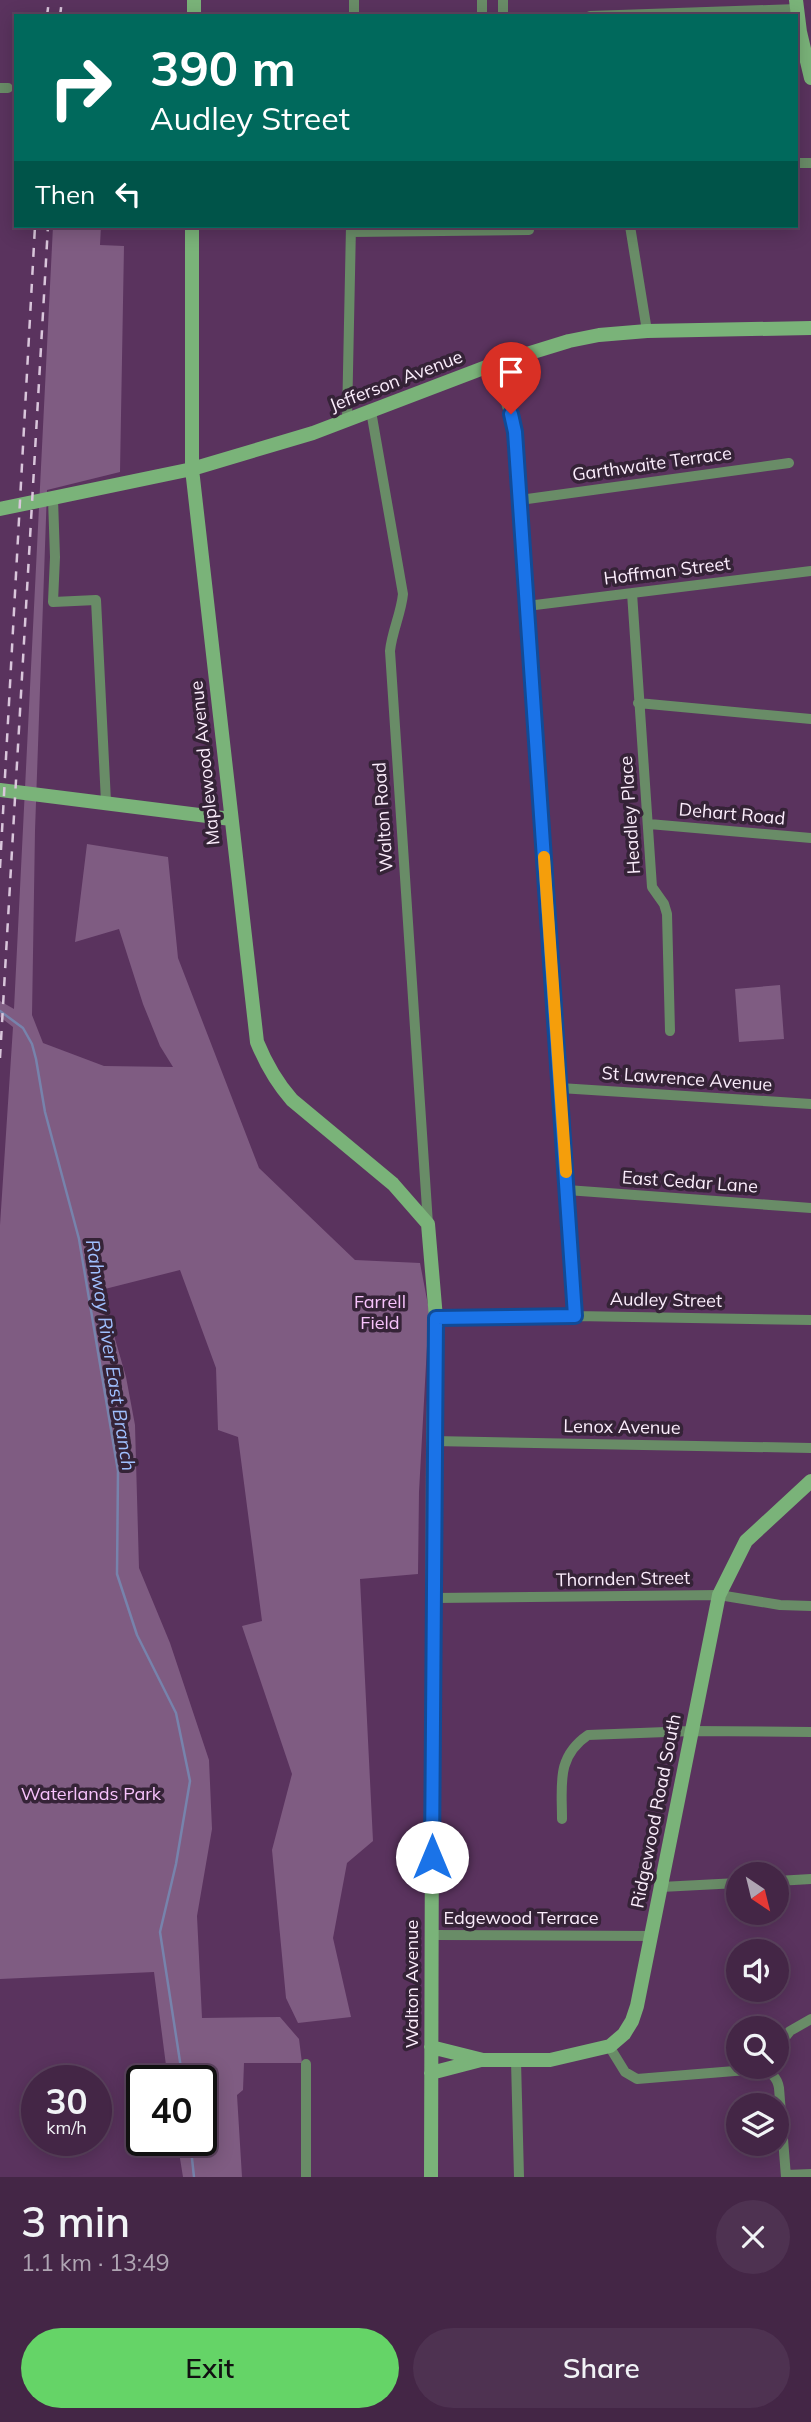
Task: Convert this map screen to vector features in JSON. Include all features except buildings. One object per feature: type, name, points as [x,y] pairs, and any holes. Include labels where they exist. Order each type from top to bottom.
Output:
[{"type":"street","points":[[627,14],[796,5]]},
{"type":"street","points":[[798,15],[811,78]]},
{"type":"street","name":"Maplewood Avenue","points":[[192,228],[191,469],[257,1042],[266,1065],[292,1100],[393,1184],[428,1224]]},
{"type":"street","points":[[630,228],[647,331]]},
{"type":"street","points":[[347,420],[351,229],[529,230]]},
{"type":"street","name":"Jefferson Avenue","points":[[0,509],[191,469],[313,433],[494,365],[579,339],[647,331],[811,328]]},
{"type":"street","points":[[494,365],[515,432],[575,1316]]},
{"type":"street","name":"Walton Road","points":[[371,411],[403,594],[402,608],[392,635],[390,651],[428,1224]]},
{"type":"street","name":"Garthwaite Terrace","points":[[520,500],[789,463]]},
{"type":"street","points":[[53,499],[53,601],[96,600],[106,802]]},
{"type":"street","points":[[0,503],[0,509]]},
{"type":"street","name":"Hoffman Street","points":[[527,606],[811,571]]},
{"type":"street","name":"Headley Place","points":[[632,593],[652,887],[664,904],[667,914],[670,1031]]},
{"type":"street","points":[[638,703],[811,719]]},
{"type":"street","points":[[0,790],[230,819]]},
{"type":"street","name":"Dehart Road","points":[[649,824],[811,838]]},
{"type":"street","name":"St Lawrence Avenue","points":[[560,1088],[811,1104]]},
{"type":"street","name":"East Cedar Lane","points":[[567,1190],[811,1208]]},
{"type":"street","name":"Walton Avenue","points":[[428,1224],[436,1318],[433,1441],[431,2177]]},
{"type":"street","name":"Audley Street","points":[[436,1318],[575,1316],[811,1320]]},
{"type":"street","name":"Lenox Avenue","points":[[433,1441],[811,1448]]},
{"type":"street","name":"Ridgewood Road South","points":[[609,2046],[624,2034],[632,2021],[719,1595],[746,1541],[811,1481]]},
{"type":"street","name":"Thornden Street","points":[[434,1598],[719,1595],[780,1605],[811,1606]]},
{"type":"street","points":[[562,1819],[562,1770],[566,1757],[577,1742],[588,1735],[692,1731],[811,1732]]},
{"type":"street","points":[[789,1880],[811,1879]]},
{"type":"street","points":[[661,1887],[726,1884]]},
{"type":"street","name":"Edgewood Terrace","points":[[432,1935],[651,1936]]},
{"type":"street","points":[[789,2032],[811,2020]]},
{"type":"street","points":[[432,2047],[483,2060],[516,2062],[550,2060],[609,2046],[625,2072],[637,2079],[726,2072]]},
{"type":"street","points":[[431,2073],[483,2060]]},
{"type":"street","points":[[516,2062],[519,2177]]},
{"type":"street","points":[[306,2064],[306,2177]]},
{"type":"street","points":[[776,2079],[779,2088],[786,2176],[811,2174]]},
{"type":"green space","points":[[53,228],[101,228],[100,245],[124,246],[120,472],[47,490],[35,831],[32,1015],[43,1043],[104,1066],[173,1067],[160,1046],[143,1004],[119,929],[75,942],[87,844],[168,857],[178,958],[259,1168],[355,1260],[420,1263],[429,1310],[419,1492],[418,1574],[360,1579],[373,1841],[347,1863],[333,1938],[351,2017],[298,2023],[286,1998],[272,1850],[292,1774],[242,1626],[262,1621],[238,1437],[218,1430],[216,1368],[180,1270],[93,1292],[107,1311],[126,1377],[135,1425],[139,1568],[170,1643],[209,1760],[212,1829],[197,1916],[202,2018],[280,2017],[299,2039],[302,2063],[244,2063],[243,2090],[237,2095],[242,2177],[183,2177],[180,2156],[217,2156],[217,2065],[166,2065],[154,1972],[0,1979],[0,1225],[13,1027],[0,1017],[0,1001],[14,1009]]},
{"type":"green space","points":[[780,985],[784,1039],[739,1042],[735,989]]},
{"type":"waterway","name":"Rahway River East Branch","points":[[0,1011],[23,1028],[32,1044],[36,1059],[45,1112],[79,1239],[118,1471],[117,1574],[137,1635],[176,1713],[190,1781],[176,1864],[160,1932],[181,2065]]},
{"type":"waterway","name":"Rahway River East Branch","points":[[192,2156],[194,2177]]},
{"type":"railway","points":[[47,14],[49,0]]},
{"type":"railway","points":[[60,14],[62,0]]},
{"type":"railway","points":[[0,868],[35,228]]},
{"type":"railway","points":[[0,1058],[48,228]]},
{"type":"slow traffic","points":[[544,857],[566,1172]]},
{"type":"route","points":[[432,1857],[436,1318],[575,1316],[515,432],[511,414]]},
{"type":"park label","name":"Farrell Field","points":[[380,1312]]},
{"type":"park label","name":"Waterlands Park","points":[[91,1794]]}]
